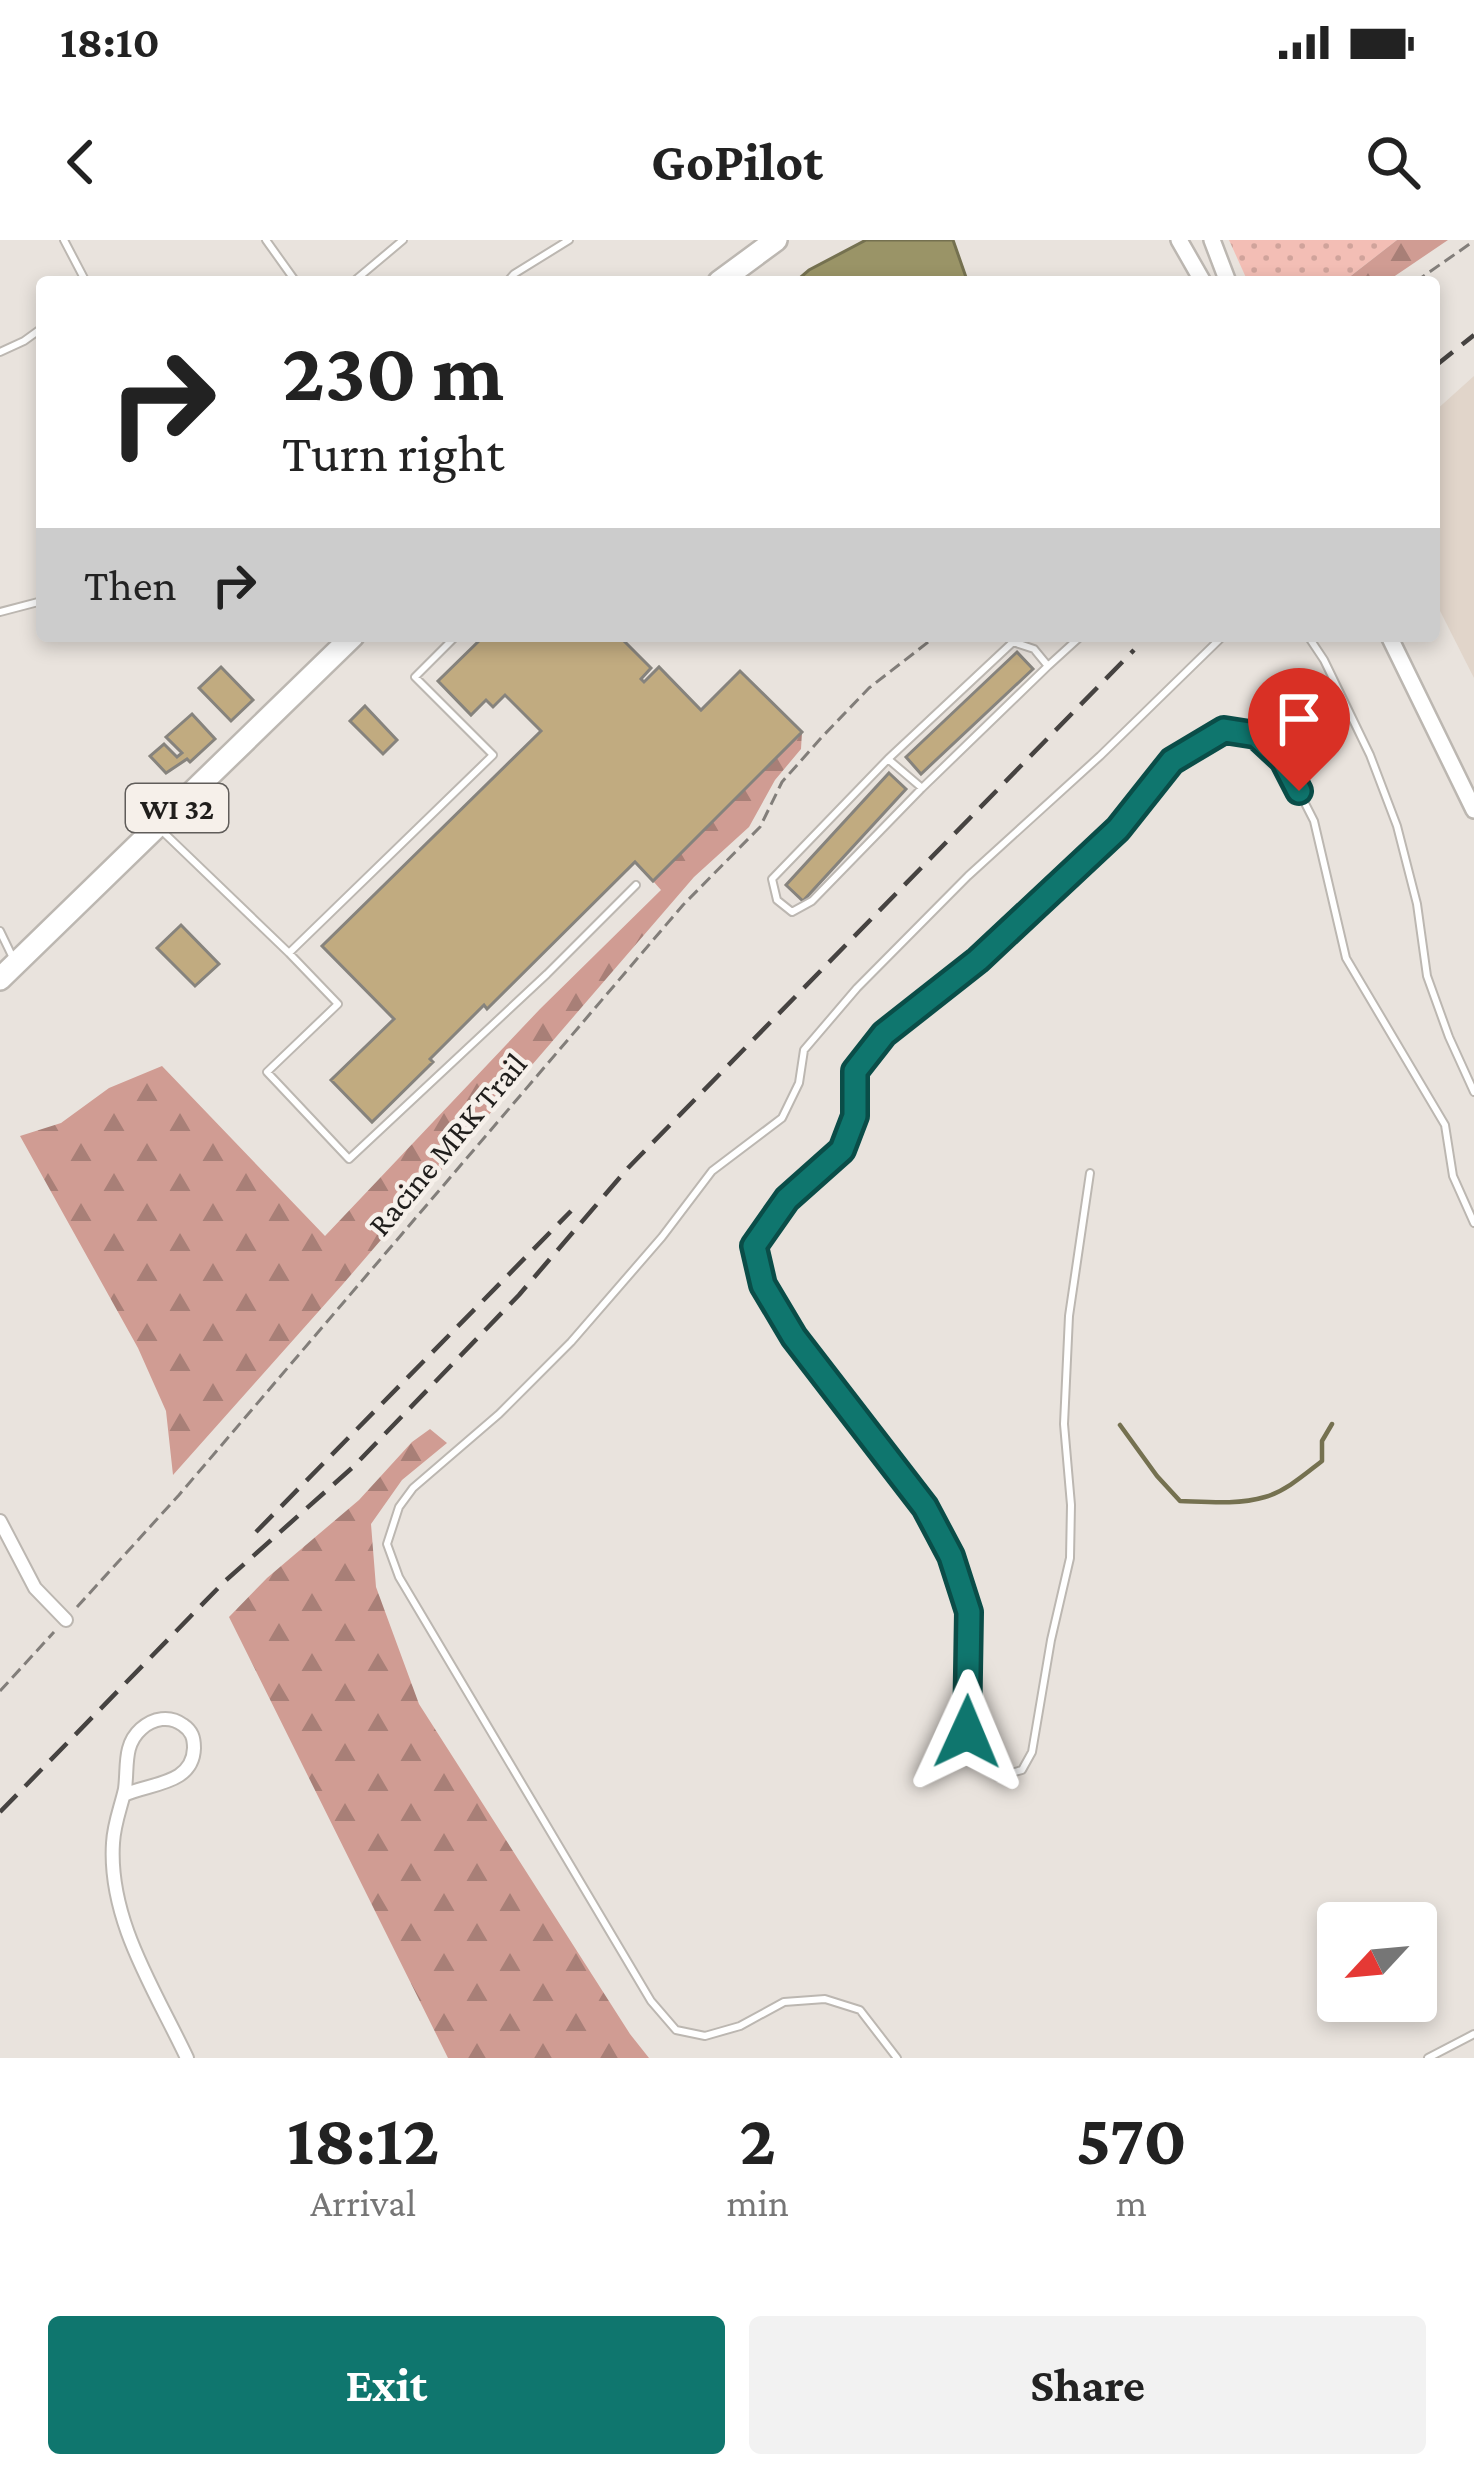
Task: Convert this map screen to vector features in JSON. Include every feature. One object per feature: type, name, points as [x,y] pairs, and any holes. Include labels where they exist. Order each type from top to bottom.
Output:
[{"type":"main road","points":[[727,276],[776,240]]},
{"type":"main road","name":"WI 32","points":[[8,971],[347,642]]},
{"type":"street","points":[[1179,240],[1200,276]]},
{"type":"street","points":[[1212,240],[1226,276]]},
{"type":"street","points":[[1393,642],[1474,810]]},
{"type":"street","points":[[0,1521],[35,1588],[66,1620]]},
{"type":"street","points":[[124,1795],[185,1772],[194,1757],[188,1727],[173,1719],[156,1720],[132,1740],[112,1847],[124,1926],[187,2058]]},
{"type":"lane","points":[[64,240],[83,276]]},
{"type":"lane","points":[[266,240],[292,276]]},
{"type":"lane","points":[[359,276],[403,240]]},
{"type":"lane","points":[[512,276],[569,240]]},
{"type":"lane","points":[[0,352],[36,332]]},
{"type":"lane","points":[[0,612],[36,603]]},
{"type":"lane","points":[[289,953],[493,755],[415,677],[450,642]]},
{"type":"lane","points":[[1048,666],[1034,649],[1013,642],[888,758],[772,879],[777,900],[792,912],[812,901],[1074,642]]},
{"type":"lane","points":[[897,2058],[860,2010],[825,2000],[784,2002],[740,2026],[705,2036],[676,2030],[651,2001],[399,1576],[387,1544],[399,1507],[412,1488],[500,1414],[571,1342],[712,1171],[782,1118],[799,1083],[804,1050],[857,988],[968,876],[1217,642]]},
{"type":"lane","points":[[1312,642],[1370,755],[1397,826],[1418,904],[1426,976],[1474,1092]]},
{"type":"lane","points":[[1090,1172],[1068,1338],[1064,1424],[1070,1558],[1032,1752],[1022,1770],[997,1777],[981,1766],[967,1732],[969,1612],[951,1556],[925,1507],[794,1337],[763,1285],[754,1246],[787,1199],[842,1150],[855,1116],[855,1071],[884,1034],[978,960],[1118,829],[1172,761],[1224,730],[1256,735],[1283,760],[1314,821],[1346,958],[1445,1125],[1454,1177],[1474,1223]]},
{"type":"lane","points":[[888,758],[922,788]]},
{"type":"lane","points":[[157,826],[338,1004],[267,1072],[349,1159],[635,885]]},
{"type":"lane","points":[[0,931],[8,971]]},
{"type":"lane","points":[[1428,2058],[1474,2034]]},
{"type":"path","points":[[1423,276],[1474,241]]},
{"type":"path","name":"Racine MRK Trail","points":[[0,1691],[195,1477],[655,937],[760,827],[782,782],[868,688],[928,642]]},
{"type":"shaded area","points":[[866,240],[953,240],[966,276],[802,276]]},
{"type":"shaded area","points":[[1229,240],[1397,240],[1351,276],[1245,276]]},
{"type":"shaded area","points":[[1474,376],[1474,678],[1440,611],[1440,407]]},
{"type":"green space","points":[[1397,240],[1448,240],[1395,276],[1351,276]]},
{"type":"green space","points":[[802,732],[801,749],[775,780],[749,827],[694,877],[173,1475],[166,1411],[138,1348],[20,1136],[61,1123],[109,1088],[162,1066],[325,1236],[540,1009],[661,890],[653,881]]},
{"type":"green space","points":[[430,1429],[447,1443],[402,1480],[371,1524],[376,1587],[419,1704],[649,2058],[448,2058],[229,1617]]},
{"type":"building","points":[[478,642],[625,642],[651,668],[641,679],[644,682],[659,667],[701,710],[740,671],[802,732],[653,881],[635,862],[487,1009],[484,1005],[372,1122],[331,1080],[394,1019],[322,946],[541,731],[505,695],[493,707],[486,700],[471,715],[438,681]]},
{"type":"building","points":[[1017,652],[1033,669],[921,774],[906,757]]},
{"type":"building","points":[[221,667],[253,700],[231,721],[199,688]]},
{"type":"building","points":[[365,706],[397,740],[383,754],[350,721]]},
{"type":"building","points":[[192,714],[215,739],[190,762],[187,759],[166,773],[150,756],[164,744],[177,757],[182,753],[166,737]]},
{"type":"building","points":[[889,773],[906,789],[803,901],[786,885]]},
{"type":"building","points":[[181,925],[219,964],[195,986],[157,948]]},
{"type":"waterway","points":[[1120,1425],[1180,1501],[1223,1502],[1265,1497],[1295,1482],[1322,1461],[1322,1441],[1332,1424]]},
{"type":"railway","points":[[1440,362],[1474,335]]},
{"type":"railway","points":[[0,1812],[224,1582],[353,1467],[519,1295],[628,1168],[1134,650]]},
{"type":"railway","points":[[256,1532],[571,1211]]},
{"type":"route","points":[[967,1732],[969,1612],[951,1556],[925,1507],[794,1337],[763,1285],[754,1246],[787,1199],[842,1150],[855,1116],[855,1071],[884,1034],[978,960],[1118,829],[1172,761],[1224,730],[1256,735],[1283,760],[1299,791]]}]
